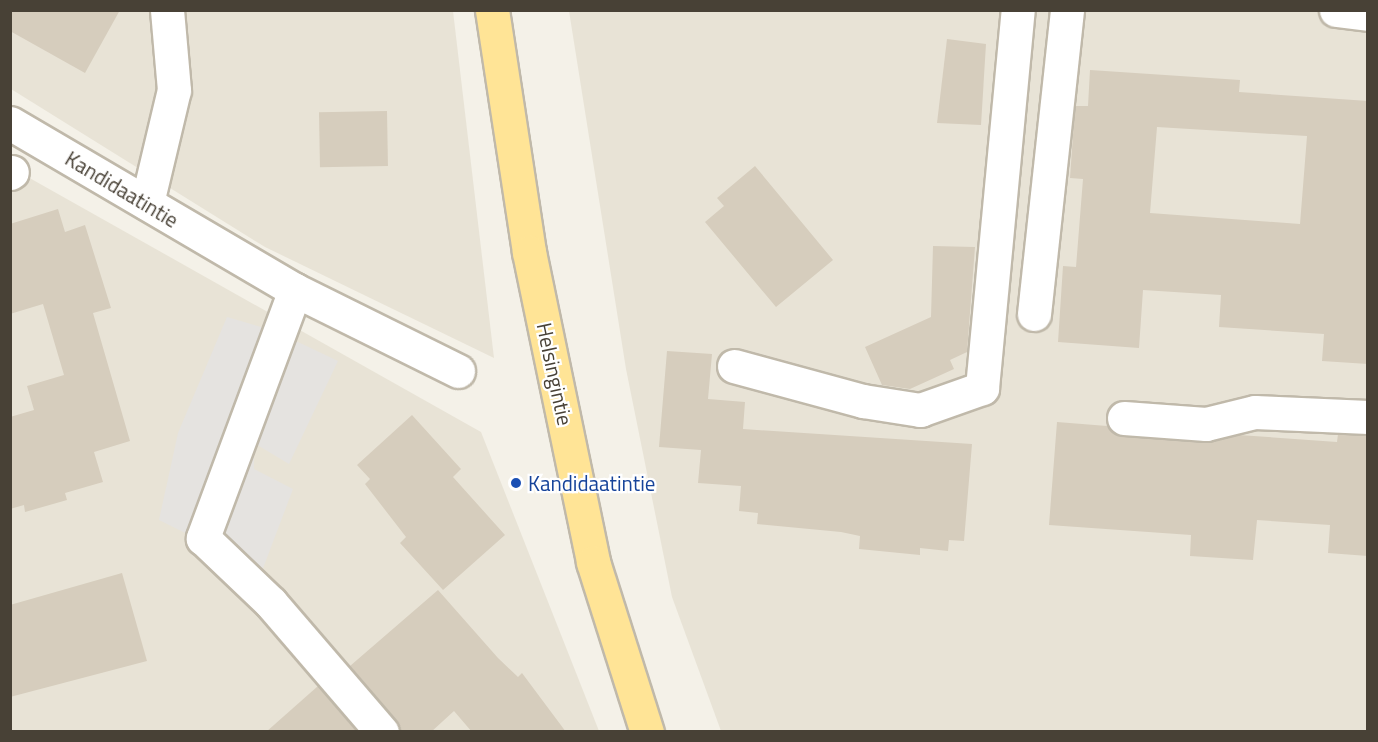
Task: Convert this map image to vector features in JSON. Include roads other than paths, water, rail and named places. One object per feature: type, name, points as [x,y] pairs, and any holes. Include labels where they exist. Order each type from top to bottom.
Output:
[{"type":"main road","name":"Helsingintie","points":[[492,10],[529,252],[592,562],[647,732]]},
{"type":"street","points":[[147,203],[174,90],[167,10]]},
{"type":"street","points":[[734,366],[863,401],[920,410],[982,388],[1018,10]]},
{"type":"street","points":[[1035,314],[1067,10]]},
{"type":"street","points":[[1336,10],[1368,14]]},
{"type":"street","name":"Kandidaatintie","points":[[10,123],[295,290],[458,371]]},
{"type":"street","points":[[295,290],[275,332],[203,538],[271,603],[382,732]]},
{"type":"street","points":[[1124,418],[1206,424],[1255,412],[1368,417]]},
{"type":"place","name":"Kandidaatintie","points":[[516,483]]}]
